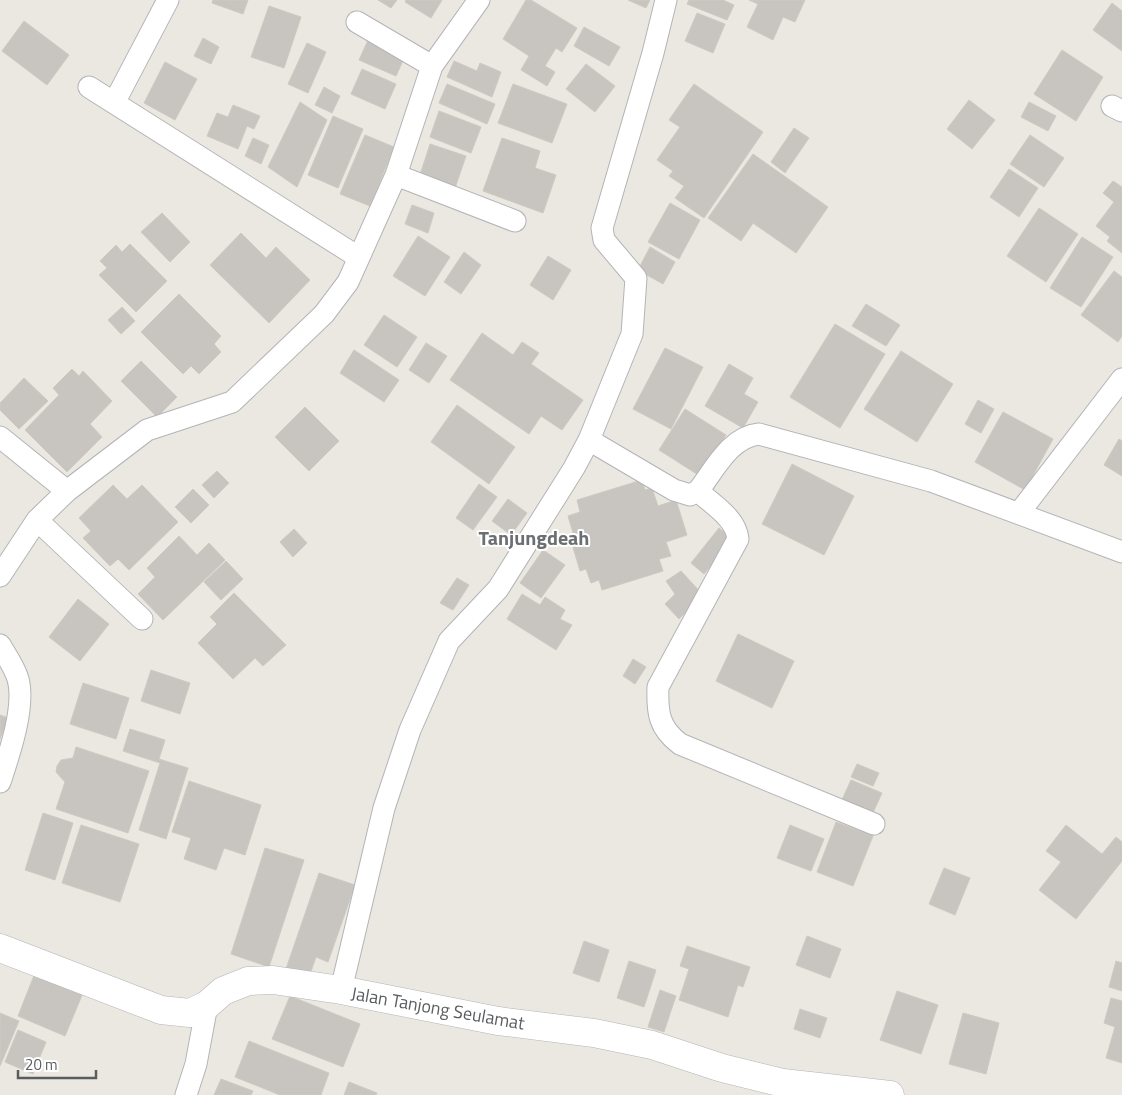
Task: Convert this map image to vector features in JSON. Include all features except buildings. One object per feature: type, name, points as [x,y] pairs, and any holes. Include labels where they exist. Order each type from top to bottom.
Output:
[{"type":"street","points":[[114,103],[168,0]]},
{"type":"street","points":[[0,576],[37,520],[67,491],[147,430],[232,402],[324,314],[348,282],[396,175],[432,66],[480,0]]},
{"type":"street","points":[[342,990],[384,808],[410,730],[449,641],[498,589],[569,476],[589,440],[632,334],[636,278],[604,240],[602,228],[653,53],[666,0]]},
{"type":"street","points":[[357,22],[432,66]]},
{"type":"street","points":[[89,87],[358,257]]},
{"type":"street","points":[[396,175],[515,221]]},
{"type":"street","points":[[1019,513],[1122,379]]},
{"type":"street","points":[[589,440],[674,490],[690,495],[698,492],[733,445],[746,435],[759,434],[932,482],[1122,552]]},
{"type":"street","points":[[0,437],[67,491]]},
{"type":"street","points":[[698,492],[733,522],[737,529],[738,538],[658,687],[657,706],[667,734],[680,744],[874,824]]},
{"type":"street","points":[[37,520],[142,619]]},
{"type":"street","points":[[0,645],[17,675],[20,702],[9,756],[0,782]]},
{"type":"street","name":"Jalan Tanjong Seulamat","points":[[0,948],[161,1010],[185,1014],[207,1005],[223,991],[248,981],[273,980],[342,990],[498,1021],[594,1032],[652,1046],[722,1068],[783,1083],[890,1095]]},
{"type":"street","points":[[186,1095],[196,1064],[207,1005]]},
{"type":"district","name":"Tanjungdeah","points":[[534,537]]}]
